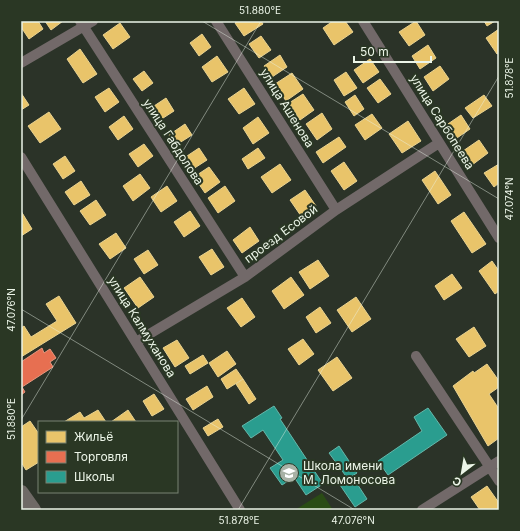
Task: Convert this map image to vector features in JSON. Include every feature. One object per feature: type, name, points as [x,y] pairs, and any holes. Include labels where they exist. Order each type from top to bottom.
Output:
[{"type":"main road","points":[[21,493],[33,510]]},
{"type":"street","name":"улица Ашенова","points":[[216,21],[336,210]]},
{"type":"street","name":"улица Сарбопеева","points":[[363,21],[499,238]]},
{"type":"street","points":[[21,63],[86,23]]},
{"type":"street","name":"улица Габдолова","points":[[86,23],[245,277]]},
{"type":"street","name":"проезд Есовой","points":[[136,342],[245,277],[336,210],[439,143]]},
{"type":"street","name":"улица Калмуханова","points":[[21,157],[240,510]]},
{"type":"street","points":[[416,356],[499,480]]},
{"type":"street","points":[[422,510],[499,461]]},
{"type":"green space","points":[[322,493],[333,510],[295,510]]},
{"type":"building: Жильё","points":[[21,21],[38,21],[43,29],[29,39],[21,27]]},
{"type":"building: Жильё","points":[[45,21],[63,21],[51,30]]},
{"type":"building: Жильё","points":[[238,21],[261,21],[263,24],[244,36],[235,23]]},
{"type":"building: Жильё","points":[[333,21],[345,21],[353,32],[334,45],[323,28]]},
{"type":"building: Жильё","points":[[416,21],[425,35],[409,46],[399,32]]},
{"type":"building: Жильё","points":[[484,21],[495,21],[487,26]]},
{"type":"building: Жильё","points":[[120,23],[130,37],[113,49],[103,35]]},
{"type":"building: Жильё","points":[[499,29],[499,53],[497,54],[486,38]]},
{"type":"building: Жильё","points":[[202,34],[211,47],[199,56],[190,43]]},
{"type":"building: Жильё","points":[[261,36],[271,50],[259,58],[249,44]]},
{"type":"building: Жильё","points":[[428,45],[436,58],[420,69],[412,56]]},
{"type":"building: Жильё","points":[[80,49],[97,74],[83,83],[67,59]]},
{"type":"building: Жильё","points":[[280,55],[287,67],[272,77],[264,66]]},
{"type":"building: Жильё","points":[[217,56],[228,72],[212,82],[202,67]]},
{"type":"building: Жильё","points":[[370,59],[379,72],[363,83],[354,70]]},
{"type":"building: Жильё","points":[[440,66],[449,79],[433,91],[424,77]]},
{"type":"building: Жильё","points":[[144,71],[153,83],[142,91],[133,79]]},
{"type":"building: Жильё","points":[[346,72],[357,88],[344,96],[334,80]]},
{"type":"building: Жильё","points":[[292,73],[303,89],[286,101],[275,84]]},
{"type":"building: Жильё","points":[[380,79],[391,94],[378,103],[367,88]]},
{"type":"building: Жильё","points":[[109,88],[119,102],[105,112],[95,97]]},
{"type":"building: Жильё","points":[[244,88],[255,104],[239,114],[228,99]]},
{"type":"building: Жильё","points":[[21,93],[29,105],[21,110]]},
{"type":"building: Жильё","points":[[303,94],[314,110],[300,120],[289,103]]},
{"type":"building: Жильё","points":[[355,95],[364,109],[354,116],[345,102]]},
{"type":"building: Жильё","points":[[484,95],[492,106],[473,118],[465,108]]},
{"type":"building: Жильё","points":[[166,98],[174,111],[160,120],[151,108]]},
{"type":"building: Жильё","points":[[49,112],[61,129],[40,143],[28,126]]},
{"type":"building: Жильё","points":[[322,113],[332,129],[317,140],[306,124]]},
{"type":"building: Жильё","points":[[372,114],[382,128],[365,140],[355,125]]},
{"type":"building: Жильё","points":[[461,115],[470,129],[454,140],[445,126]]},
{"type":"building: Жильё","points":[[124,116],[133,129],[118,140],[109,127]]},
{"type":"building: Жильё","points":[[258,117],[269,133],[253,144],[243,128]]},
{"type":"building: Жильё","points":[[408,121],[421,141],[402,153],[389,134]]},
{"type":"building: Жильё","points":[[185,124],[192,135],[176,145],[169,135]]},
{"type":"building: Жильё","points":[[339,137],[346,147],[323,163],[316,152]]},
{"type":"building: Жильё","points":[[479,140],[488,153],[472,165],[463,151]]},
{"type":"building: Жильё","points":[[144,144],[153,156],[138,167],[129,154]]},
{"type":"building: Жильё","points":[[199,148],[207,160],[193,169],[184,158]]},
{"type":"building: Жильё","points":[[258,148],[265,158],[248,169],[242,159]]},
{"type":"building: Жильё","points":[[65,156],[75,171],[63,179],[53,164]]},
{"type":"building: Жильё","points":[[344,162],[357,181],[344,190],[331,171]]},
{"type":"building: Жильё","points":[[280,164],[291,180],[272,193],[261,177]]},
{"type":"building: Жильё","points":[[499,164],[499,183],[494,187],[484,173]]},
{"type":"building: Жильё","points":[[209,167],[220,182],[205,193],[194,177]]},
{"type":"building: Жильё","points":[[435,171],[451,195],[438,204],[422,180]]},
{"type":"building: Жильё","points":[[140,174],[150,188],[133,201],[123,186]]},
{"type":"building: Жильё","points":[[81,181],[90,195],[74,205],[65,192]]},
{"type":"building: Жильё","points":[[167,186],[177,201],[161,212],[151,197]]},
{"type":"building: Жильё","points":[[225,186],[235,201],[218,213],[208,198]]},
{"type":"building: Жильё","points":[[305,190],[316,206],[301,216],[290,200]]},
{"type":"building: Жильё","points":[[96,200],[106,215],[90,225],[80,211]]},
{"type":"building: Жильё","points":[[21,211],[32,229],[21,236]]},
{"type":"building: Жильё","points":[[190,211],[200,226],[184,237],[174,222]]},
{"type":"building: Жильё","points":[[464,212],[486,244],[472,253],[451,221]]},
{"type":"building: Жильё","points":[[250,227],[259,241],[242,253],[233,240]]},
{"type":"building: Жильё","points":[[116,233],[126,248],[110,259],[99,244]]},
{"type":"building: Жильё","points":[[212,249],[224,267],[211,275],[199,257]]},
{"type":"building: Жильё","points":[[148,250],[158,265],[144,274],[134,259]]},
{"type":"building: Жильё","points":[[318,260],[329,276],[310,289],[299,272]]},
{"type":"building: Жильё","points":[[492,261],[499,271],[499,291],[495,294],[479,271]]},
{"type":"building: Жильё","points":[[452,274],[462,288],[444,300],[435,286]]},
{"type":"building: Жильё","points":[[140,277],[154,297],[138,308],[124,288]]},
{"type":"building: Жильё","points":[[291,277],[304,295],[284,309],[272,291]]},
{"type":"building: Жильё","points":[[59,296],[76,323],[21,357],[21,328],[24,326],[31,337],[57,321],[46,304]]},
{"type":"building: Жильё","points":[[356,297],[371,319],[352,332],[337,310]]},
{"type":"building: Жильё","points":[[242,298],[255,317],[241,327],[227,308]]},
{"type":"building: Жильё","points":[[320,307],[331,323],[316,333],[306,317]]},
{"type":"building: Жильё","points":[[474,327],[486,346],[469,357],[456,339]]},
{"type":"building: Жильё","points":[[303,339],[314,354],[299,365],[288,349]]},
{"type":"building: Жильё","points":[[177,340],[189,358],[175,367],[163,348]]},
{"type":"building: Жильё","points":[[227,351],[236,364],[218,377],[209,363]]},
{"type":"building: Жильё","points":[[203,355],[208,363],[190,374],[185,366]]},
{"type":"building: Жильё","points":[[337,357],[352,378],[333,391],[318,370]]},
{"type":"building: Жильё","points":[[487,364],[499,381],[499,387],[489,394],[499,409],[499,438],[488,446],[453,386],[473,371],[474,373]]},
{"type":"building: Жильё","points":[[236,369],[243,379],[227,389],[221,379]]},
{"type":"building: Жильё","points":[[243,379],[256,399],[249,404],[236,384]]},
{"type":"building: Жильё","points":[[207,386],[213,397],[193,410],[186,399]]},
{"type":"building: Жильё","points":[[154,394],[164,409],[152,416],[143,401]]},
{"type":"building: Жильё","points":[[98,410],[105,421],[66,421],[80,412],[84,418]]},
{"type":"building: Жильё","points":[[128,410],[135,421],[112,421]]},
{"type":"building: Жильё","points":[[218,419],[223,427],[208,436],[203,428]]},
{"type":"building: Жильё","points":[[30,421],[38,433],[38,463],[26,470],[21,462],[21,427]]},
{"type":"building: Жильё","points":[[487,486],[499,503],[499,510],[480,510],[471,497]]},
{"type":"building: Торговля","points":[[42,348],[44,353],[50,349],[56,358],[50,362],[53,367],[22,387],[25,392],[21,395],[21,362]]},
{"type":"building: Школы","points":[[274,406],[282,418],[280,419],[323,484],[306,495],[294,477],[282,485],[270,468],[283,460],[263,430],[251,438],[242,426]]},
{"type":"building: Школы","points":[[428,408],[447,435],[388,475],[378,461],[422,431],[414,417]]},
{"type":"building: Школы","points":[[339,446],[357,473],[352,476],[367,499],[355,507],[340,485],[348,479],[329,453]]},
{"type":"place","name":"Школа имени М. Ломоносова","points":[[289,473]]}]
